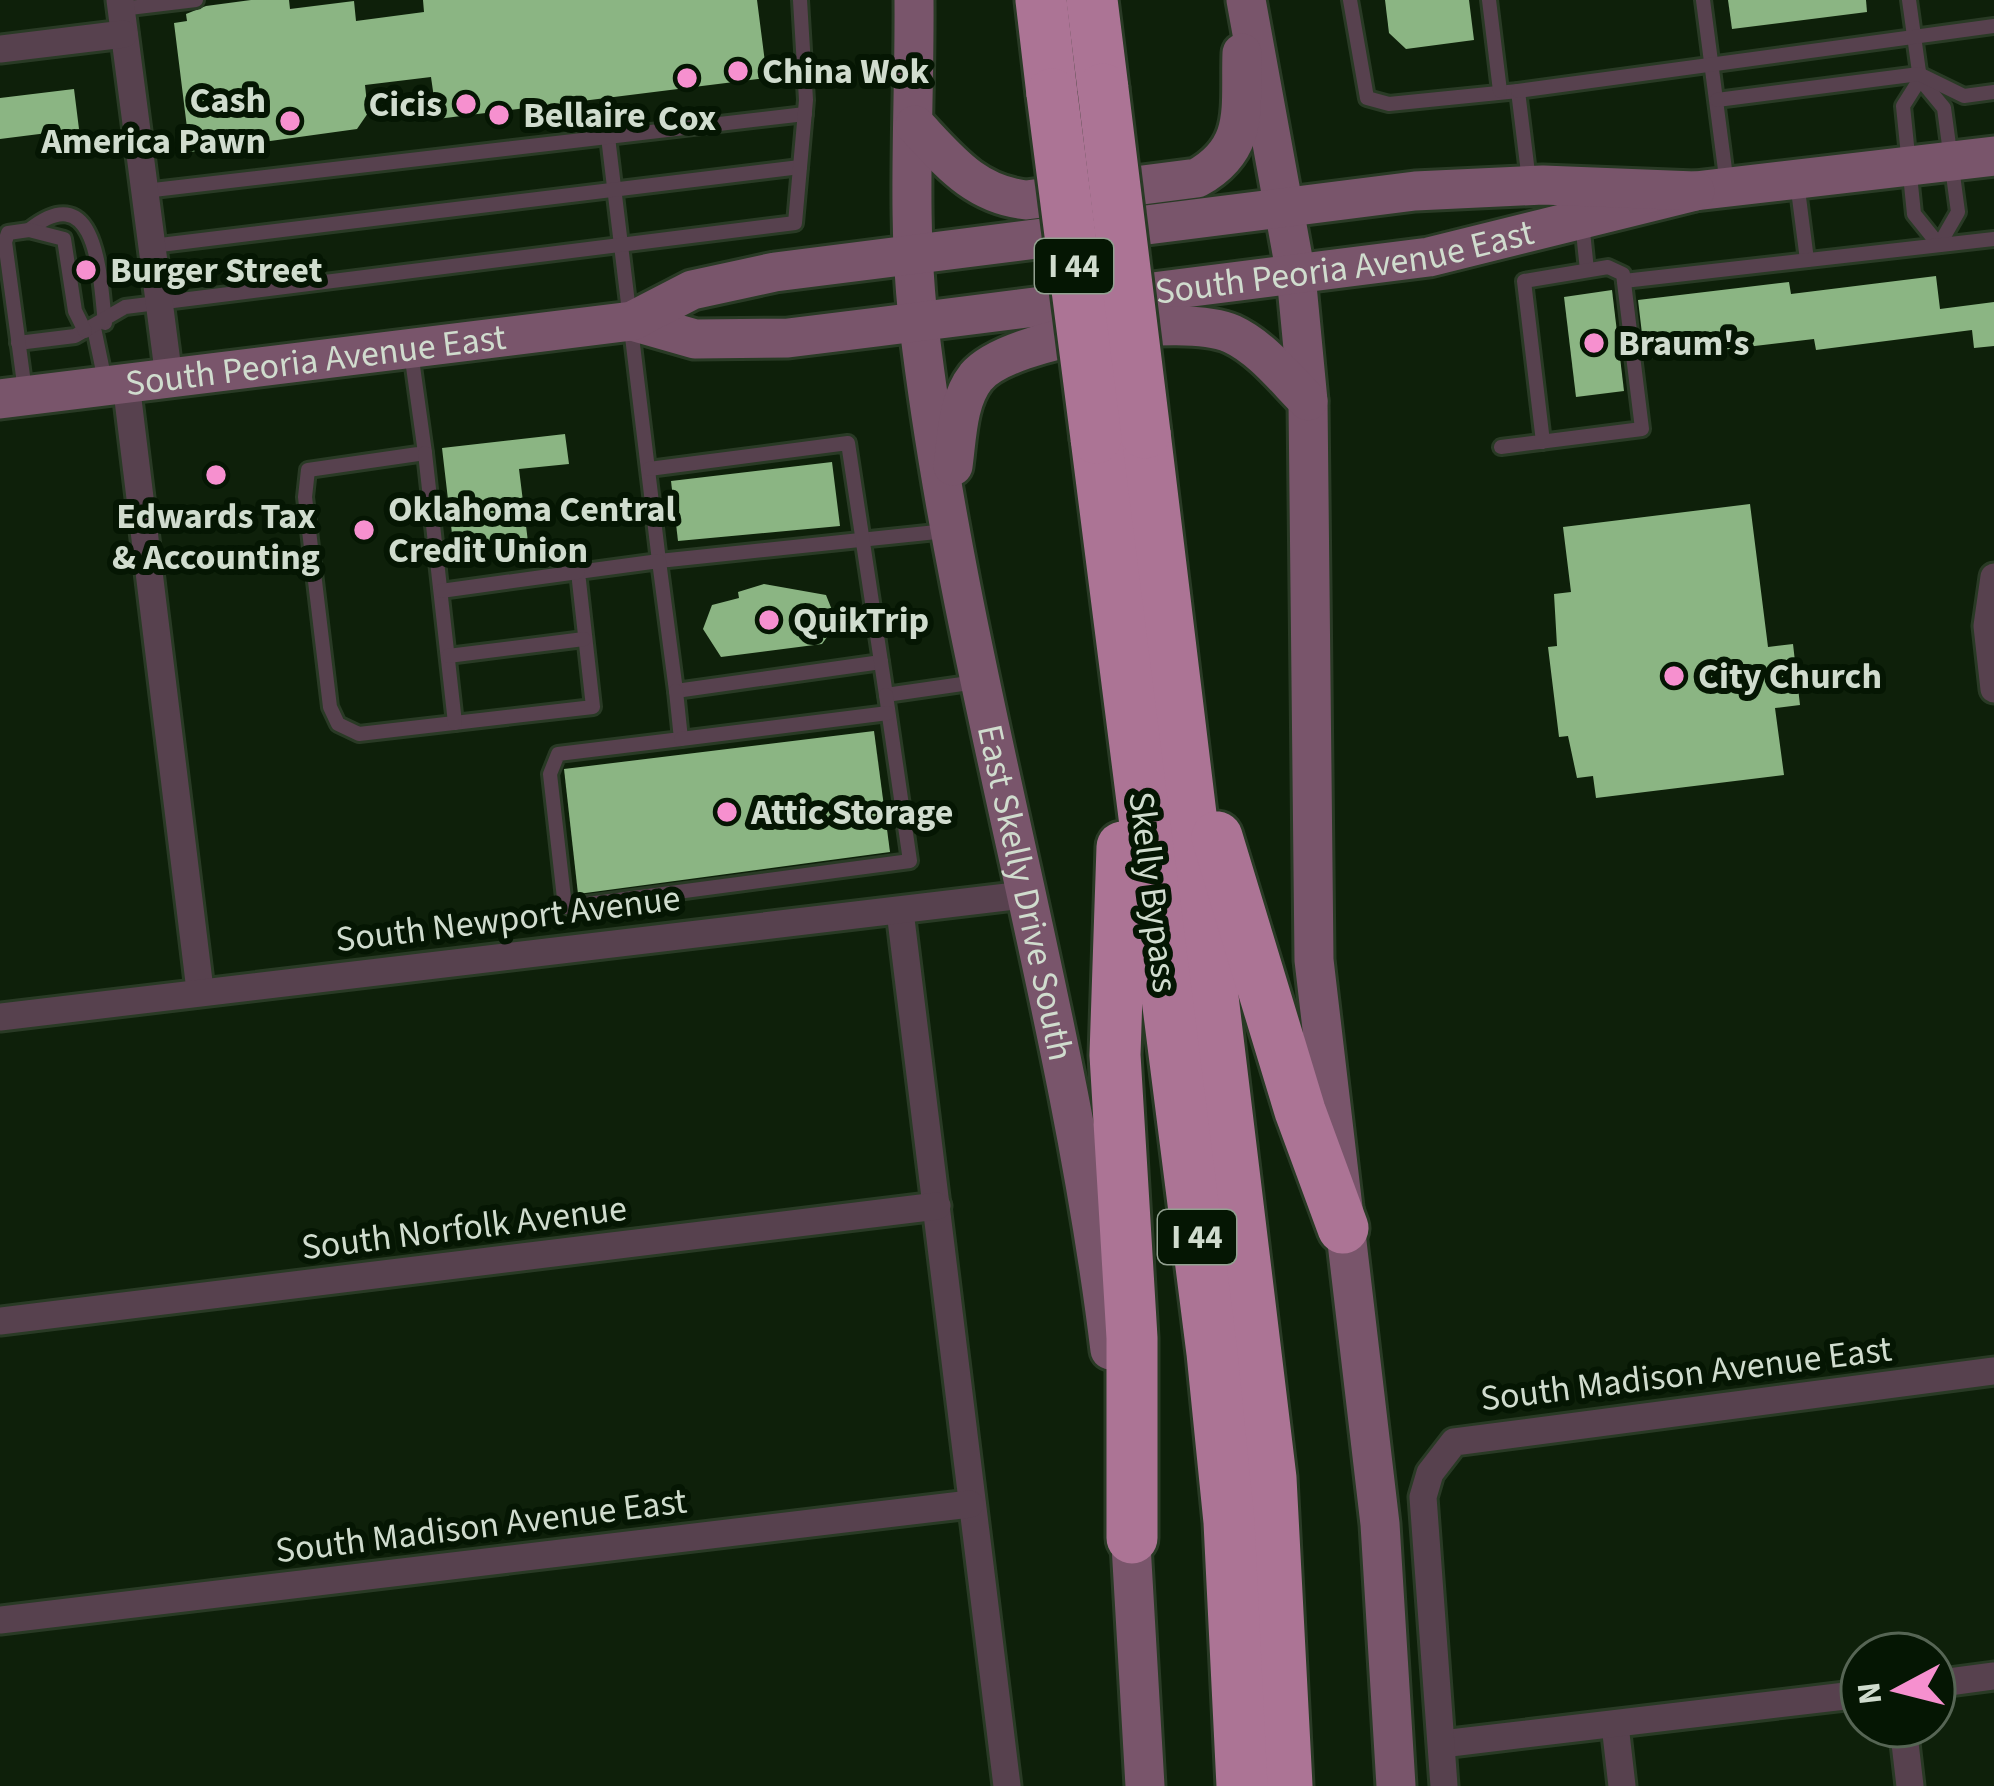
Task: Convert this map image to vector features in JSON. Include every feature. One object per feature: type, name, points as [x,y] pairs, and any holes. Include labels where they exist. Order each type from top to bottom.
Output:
[{"type":"highway","name":"Skelly Bypass","points":[[1041,0],[1052,94],[1181,722],[1271,1478],[1287,1786]]},
{"type":"highway","name":"Skelly Bypass","points":[[1092,0],[1103,89],[1128,691],[1214,1375],[1236,1613],[1242,1786]]},
{"type":"highway","points":[[1128,691],[1115,1055],[1132,1337],[1132,1538]]},
{"type":"highway","points":[[1181,722],[1300,1111],[1343,1228]]},
{"type":"main road","name":"East Skelly Drive South","points":[[914,0],[918,322],[980,681],[1088,1194],[1132,1538],[1145,1786]]},
{"type":"main road","points":[[915,124],[966,179],[1002,198],[1026,200],[1197,178],[1215,168],[1238,140],[1246,0]]},
{"type":"main road","points":[[1246,0],[1286,208],[1308,401],[1314,960],[1380,1524],[1396,1786]]},
{"type":"main road","name":"South Peoria Avenue East","points":[[13,398],[632,321],[692,290],[775,272],[1415,191],[1529,186],[1711,189],[1994,156]]},
{"type":"main road","name":"South Peoria Avenue East","points":[[632,321],[695,340],[788,338],[1430,257],[1711,189]]},
{"type":"main road","points":[[949,516],[965,396],[986,367],[1021,347],[1208,327],[1250,344],[1308,401]]},
{"type":"street","points":[[0,50],[122,14],[169,378]]},
{"type":"street","points":[[116,385],[200,990]]},
{"type":"street","points":[[1994,577],[1987,626],[1994,689]]},
{"type":"street","name":"South Newport Avenue","points":[[0,1018],[200,990],[1024,895]]},
{"type":"street","points":[[900,910],[1007,1786]]},
{"type":"street","name":"South Norfolk Avenue","points":[[0,1322],[937,1206]]},
{"type":"street","name":"South Madison Avenue East","points":[[1444,1786],[1423,1497],[1430,1473],[1454,1442],[1994,1371]]},
{"type":"street","name":"South Madison Avenue East","points":[[0,1620],[970,1504]]},
{"type":"street","points":[[1958,1681],[1994,1676]]},
{"type":"street","points":[[1442,1744],[1838,1697]]},
{"type":"street","points":[[1615,1725],[1622,1786]]},
{"type":"street","points":[[1906,1750],[1910,1786]]},
{"type":"lane","points":[[122,14],[196,0]]},
{"type":"lane","points":[[18,343],[95,327],[125,307],[795,224],[805,114],[800,0]]},
{"type":"lane","points":[[1350,0],[1367,98],[1389,104],[1518,92],[1994,26]]},
{"type":"lane","points":[[1489,0],[1500,91]]},
{"type":"lane","points":[[1703,0],[1717,100],[1711,189]]},
{"type":"lane","points":[[1909,0],[1919,76],[1943,107],[1958,212],[1939,245]]},
{"type":"lane","points":[[1717,100],[1919,76],[1964,96],[1994,92]]},
{"type":"lane","points":[[1919,76],[1903,106],[1914,214],[1939,245]]},
{"type":"lane","points":[[1518,92],[1529,186]]},
{"type":"lane","points":[[145,191],[805,114]]},
{"type":"lane","points":[[608,137],[681,739]]},
{"type":"lane","points":[[152,246],[800,167]]},
{"type":"lane","points":[[1797,179],[1807,260]]},
{"type":"lane","points":[[13,398],[18,343],[3,262],[5,237],[29,230],[43,219],[63,217],[87,226],[95,240],[95,327],[116,385]]},
{"type":"lane","points":[[1582,222],[1587,270]]},
{"type":"lane","points":[[29,230],[64,238],[75,310],[95,327]]},
{"type":"lane","points":[[1624,281],[1994,239]]},
{"type":"lane","points":[[1502,447],[1543,442],[1642,429],[1623,274],[1608,266],[1524,281],[1543,442]]},
{"type":"lane","points":[[411,348],[455,723]]},
{"type":"lane","points":[[649,470],[848,443],[910,861],[565,907],[550,774],[558,754],[888,713]]},
{"type":"lane","points":[[424,453],[308,470],[305,496],[330,707],[338,724],[359,734],[593,707],[578,572]]},
{"type":"lane","points":[[441,591],[862,539],[949,516]]},
{"type":"lane","points":[[448,656],[584,639]]},
{"type":"lane","points":[[676,691],[881,662]]},
{"type":"lane","points":[[886,695],[980,681]]},
{"type":"building","points":[[289,0],[290,9],[354,1],[356,21],[424,12],[423,0],[757,0],[767,78],[437,119],[431,77],[365,85],[368,113],[357,129],[190,152],[174,23],[187,21],[186,14],[206,6]]},
{"type":"building","points":[[1385,0],[1469,0],[1474,40],[1406,49],[1389,33]]},
{"type":"building","points":[[1728,0],[1866,0],[1867,12],[1732,29]]},
{"type":"building","points":[[74,89],[79,129],[0,139],[0,98]]},
{"type":"building","points":[[1936,276],[1940,309],[1994,302],[1994,346],[1974,348],[1972,330],[1816,350],[1814,339],[1645,359],[1638,300],[1789,282],[1791,294]]},
{"type":"building","name":"Braum's","points":[[1612,290],[1624,391],[1576,397],[1564,297]]},
{"type":"building","points":[[565,434],[569,464],[519,469],[528,542],[454,551],[442,448]]},
{"type":"building","name":"QuikTrip","points":[[832,462],[840,526],[678,541],[671,481]]},
{"type":"building","name":"City Church","points":[[1750,504],[1768,647],[1793,644],[1800,705],[1775,708],[1784,775],[1596,798],[1593,776],[1577,778],[1568,736],[1559,737],[1548,647],[1557,646],[1554,594],[1571,592],[1563,527]]},
{"type":"building","name":"QuikTrip","points":[[764,584],[826,595],[834,615],[830,633],[822,644],[721,657],[703,629],[712,605],[739,598],[738,592]]},
{"type":"building","name":"Attic Storage","points":[[874,731],[890,852],[578,894],[564,769]]},
{"type":"place","name":"China Wok","points":[[738,71]]},
{"type":"place","name":"Cox","points":[[687,78]]},
{"type":"place","name":"Cicis","points":[[466,104]]},
{"type":"place","name":"Bellaire","points":[[499,115]]},
{"type":"place","name":"Cash America Pawn","points":[[290,121]]},
{"type":"place","name":"Burger Street","points":[[86,270]]},
{"type":"place","name":"Braum's","points":[[1594,343]]},
{"type":"place","name":"Edwards Tax & Accounting","points":[[216,475]]},
{"type":"place","name":"Oklahoma Central Credit Union","points":[[364,530]]},
{"type":"place","name":"QuikTrip","points":[[769,620]]},
{"type":"place","name":"City Church","points":[[1674,676]]},
{"type":"place","name":"Attic Storage","points":[[727,812]]}]
